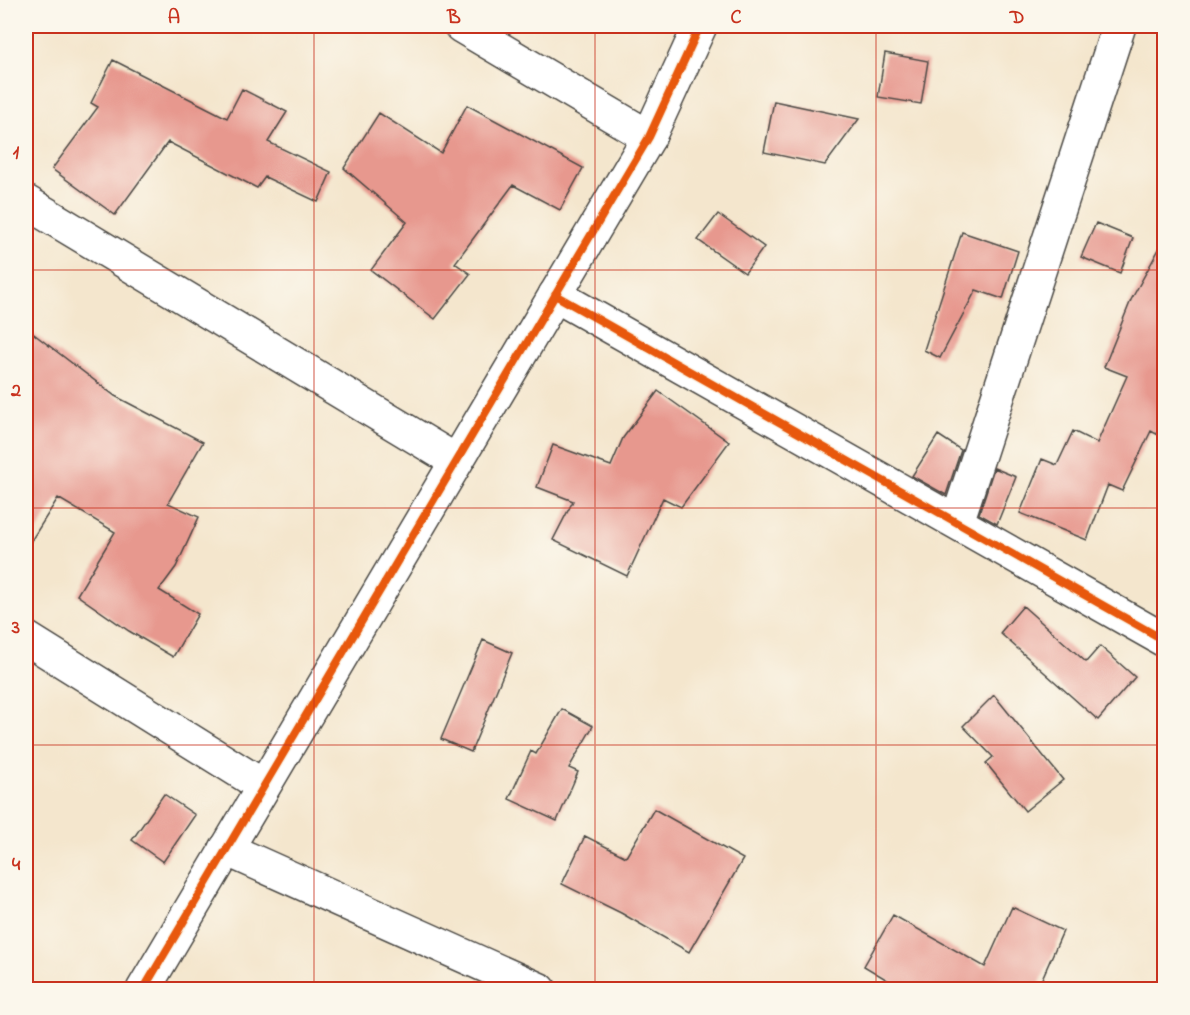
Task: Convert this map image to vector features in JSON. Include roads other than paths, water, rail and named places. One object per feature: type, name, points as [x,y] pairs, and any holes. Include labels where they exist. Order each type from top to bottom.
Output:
[{"type":"street","points":[[461,26],[649,137]]},
{"type":"street","points":[[143,990],[649,137],[700,26]]},
{"type":"street","points":[[957,522],[1119,26]]},
{"type":"street","points":[[26,202],[456,461]]},
{"type":"street","points":[[555,296],[1164,640]]},
{"type":"street","points":[[26,638],[263,786]]},
{"type":"street","points":[[226,849],[540,990]]}]
